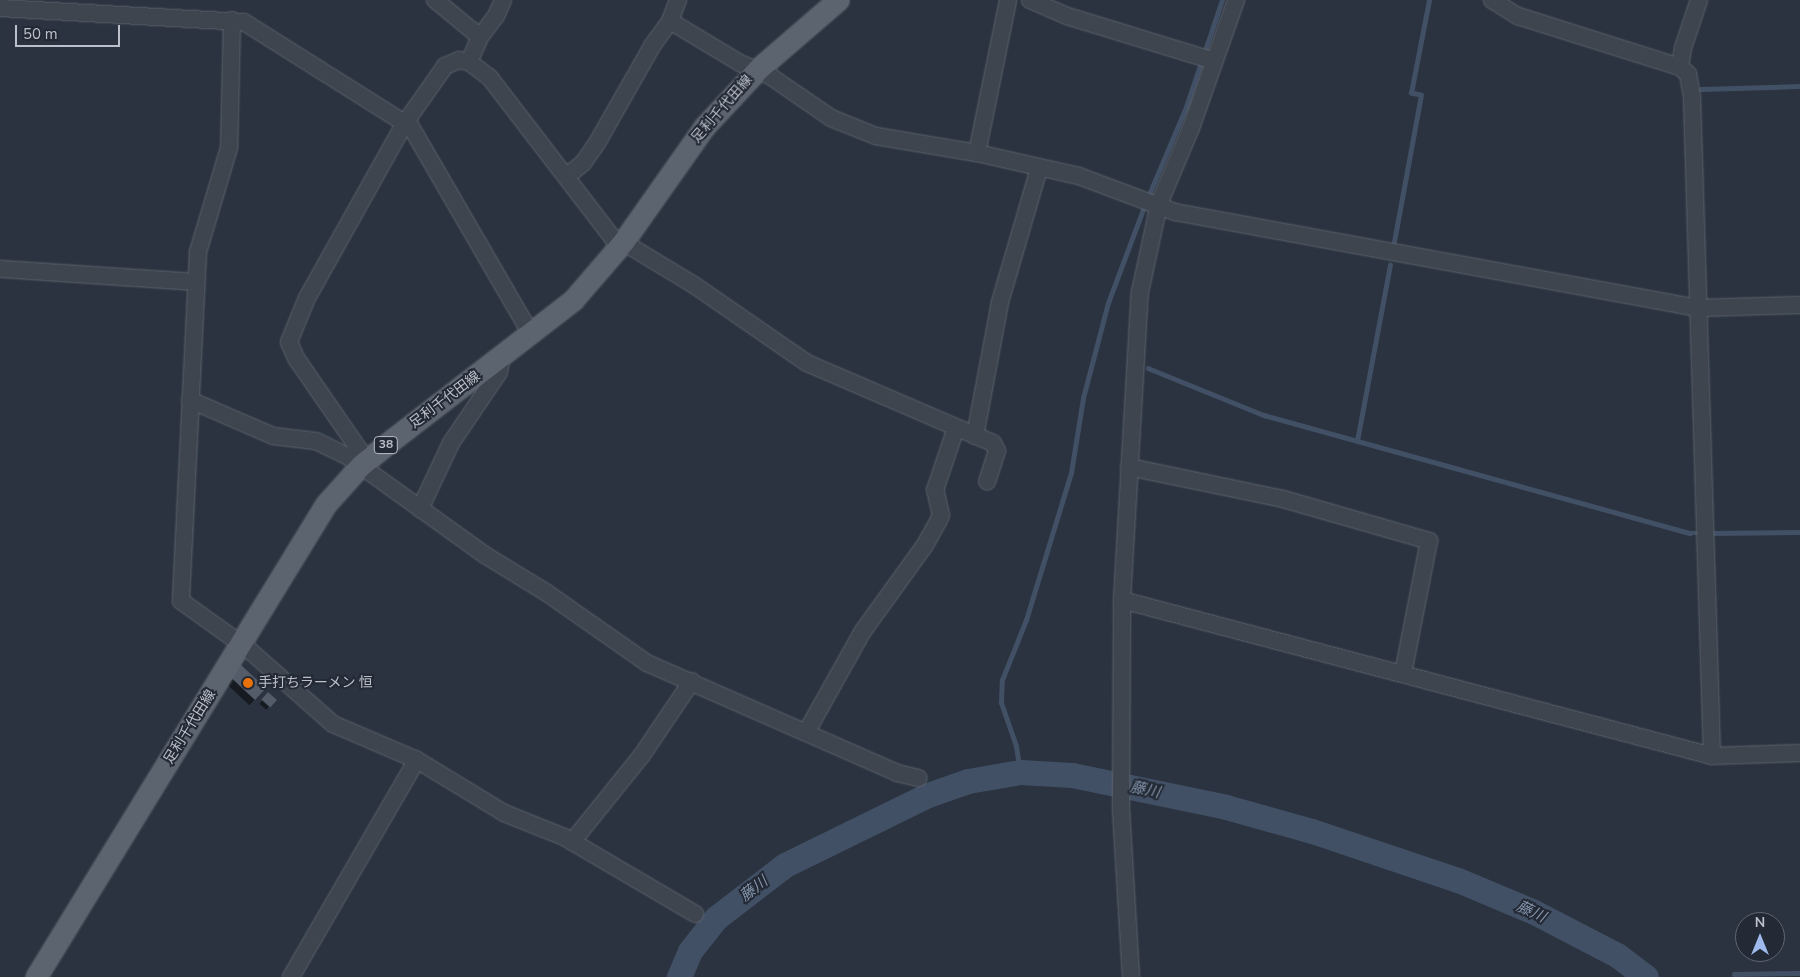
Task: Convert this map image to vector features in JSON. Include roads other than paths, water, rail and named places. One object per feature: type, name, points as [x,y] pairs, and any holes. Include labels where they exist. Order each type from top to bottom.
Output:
[{"type":"main road","name":"足利千代田線","points":[[36,977],[326,504],[364,463],[532,334],[573,300],[621,244],[704,127],[758,69],[838,0]]},
{"type":"street","points":[[435,0],[480,37]]},
{"type":"street","points":[[469,62],[480,37],[496,16],[503,0]]},
{"type":"street","points":[[567,176],[583,163],[597,143],[652,46],[670,21],[678,0]]},
{"type":"street","points":[[977,153],[1008,0]]},
{"type":"street","points":[[1030,0],[1067,16],[1214,61]]},
{"type":"street","points":[[1132,977],[1120,765],[1122,600],[1140,292],[1159,204],[1236,0]]},
{"type":"street","points":[[1492,0],[1518,16],[1680,67],[1688,74],[1692,97],[1712,756]]},
{"type":"street","points":[[1680,67],[1683,48],[1699,0]]},
{"type":"street","points":[[0,8],[244,22],[411,127],[532,334]]},
{"type":"street","points":[[232,20],[229,148],[198,252],[180,601],[240,644],[333,724],[417,760],[486,804],[572,842],[695,914]]},
{"type":"street","points":[[670,21],[740,63],[758,69],[831,118],[876,136],[977,153],[1039,169],[1079,176],[1159,204],[1175,212],[1698,308],[1800,305]]},
{"type":"street","points":[[364,463],[296,358],[289,342],[307,298],[405,124],[445,66],[459,60],[469,62],[490,78],[621,244],[694,285],[807,363],[891,396],[997,446],[987,481]]},
{"type":"street","points":[[975,436],[1000,302],[1039,169]]},
{"type":"street","points":[[0,269],[196,282]]},
{"type":"street","points":[[420,508],[451,443],[499,372],[502,356]]},
{"type":"street","points":[[190,400],[273,436],[316,441],[364,463],[420,508],[638,657],[807,731],[897,773],[918,778]]},
{"type":"street","points":[[807,731],[863,631],[925,545],[939,520],[941,514],[935,490],[956,428]]},
{"type":"street","points":[[1129,467],[1292,502],[1430,540],[1403,673]]},
{"type":"street","points":[[1122,600],[1712,756],[1800,753]]},
{"type":"street","points":[[572,842],[642,755],[692,681]]},
{"type":"street","points":[[291,977],[417,760]]},
{"type":"waterway","points":[[1148,197],[1186,107],[1222,0]]},
{"type":"waterway","points":[[1394,242],[1421,95],[1411,93],[1429,0]]},
{"type":"waterway","points":[[1701,89],[1800,86]]},
{"type":"waterway","points":[[1020,772],[1016,746],[1001,703],[1002,680],[1026,620],[1071,473],[1083,398],[1108,303],[1145,204]]},
{"type":"waterway","points":[[1357,441],[1390,265]]},
{"type":"waterway","points":[[1148,368],[1264,415],[1690,533],[1701,533]]},
{"type":"waterway","points":[[1709,533],[1800,532]]},
{"type":"waterway","name":"藤川","points":[[679,977],[690,951],[716,918],[785,865],[928,795],[968,781],[1020,772],[1072,775],[1226,807],[1312,831],[1458,880],[1534,912],[1617,955],[1646,977]]},
{"type":"waterway","points":[[1734,974],[1800,973]]},
{"type":"place","name":"手打ちラーメン 恒","points":[[248,683]]}]
